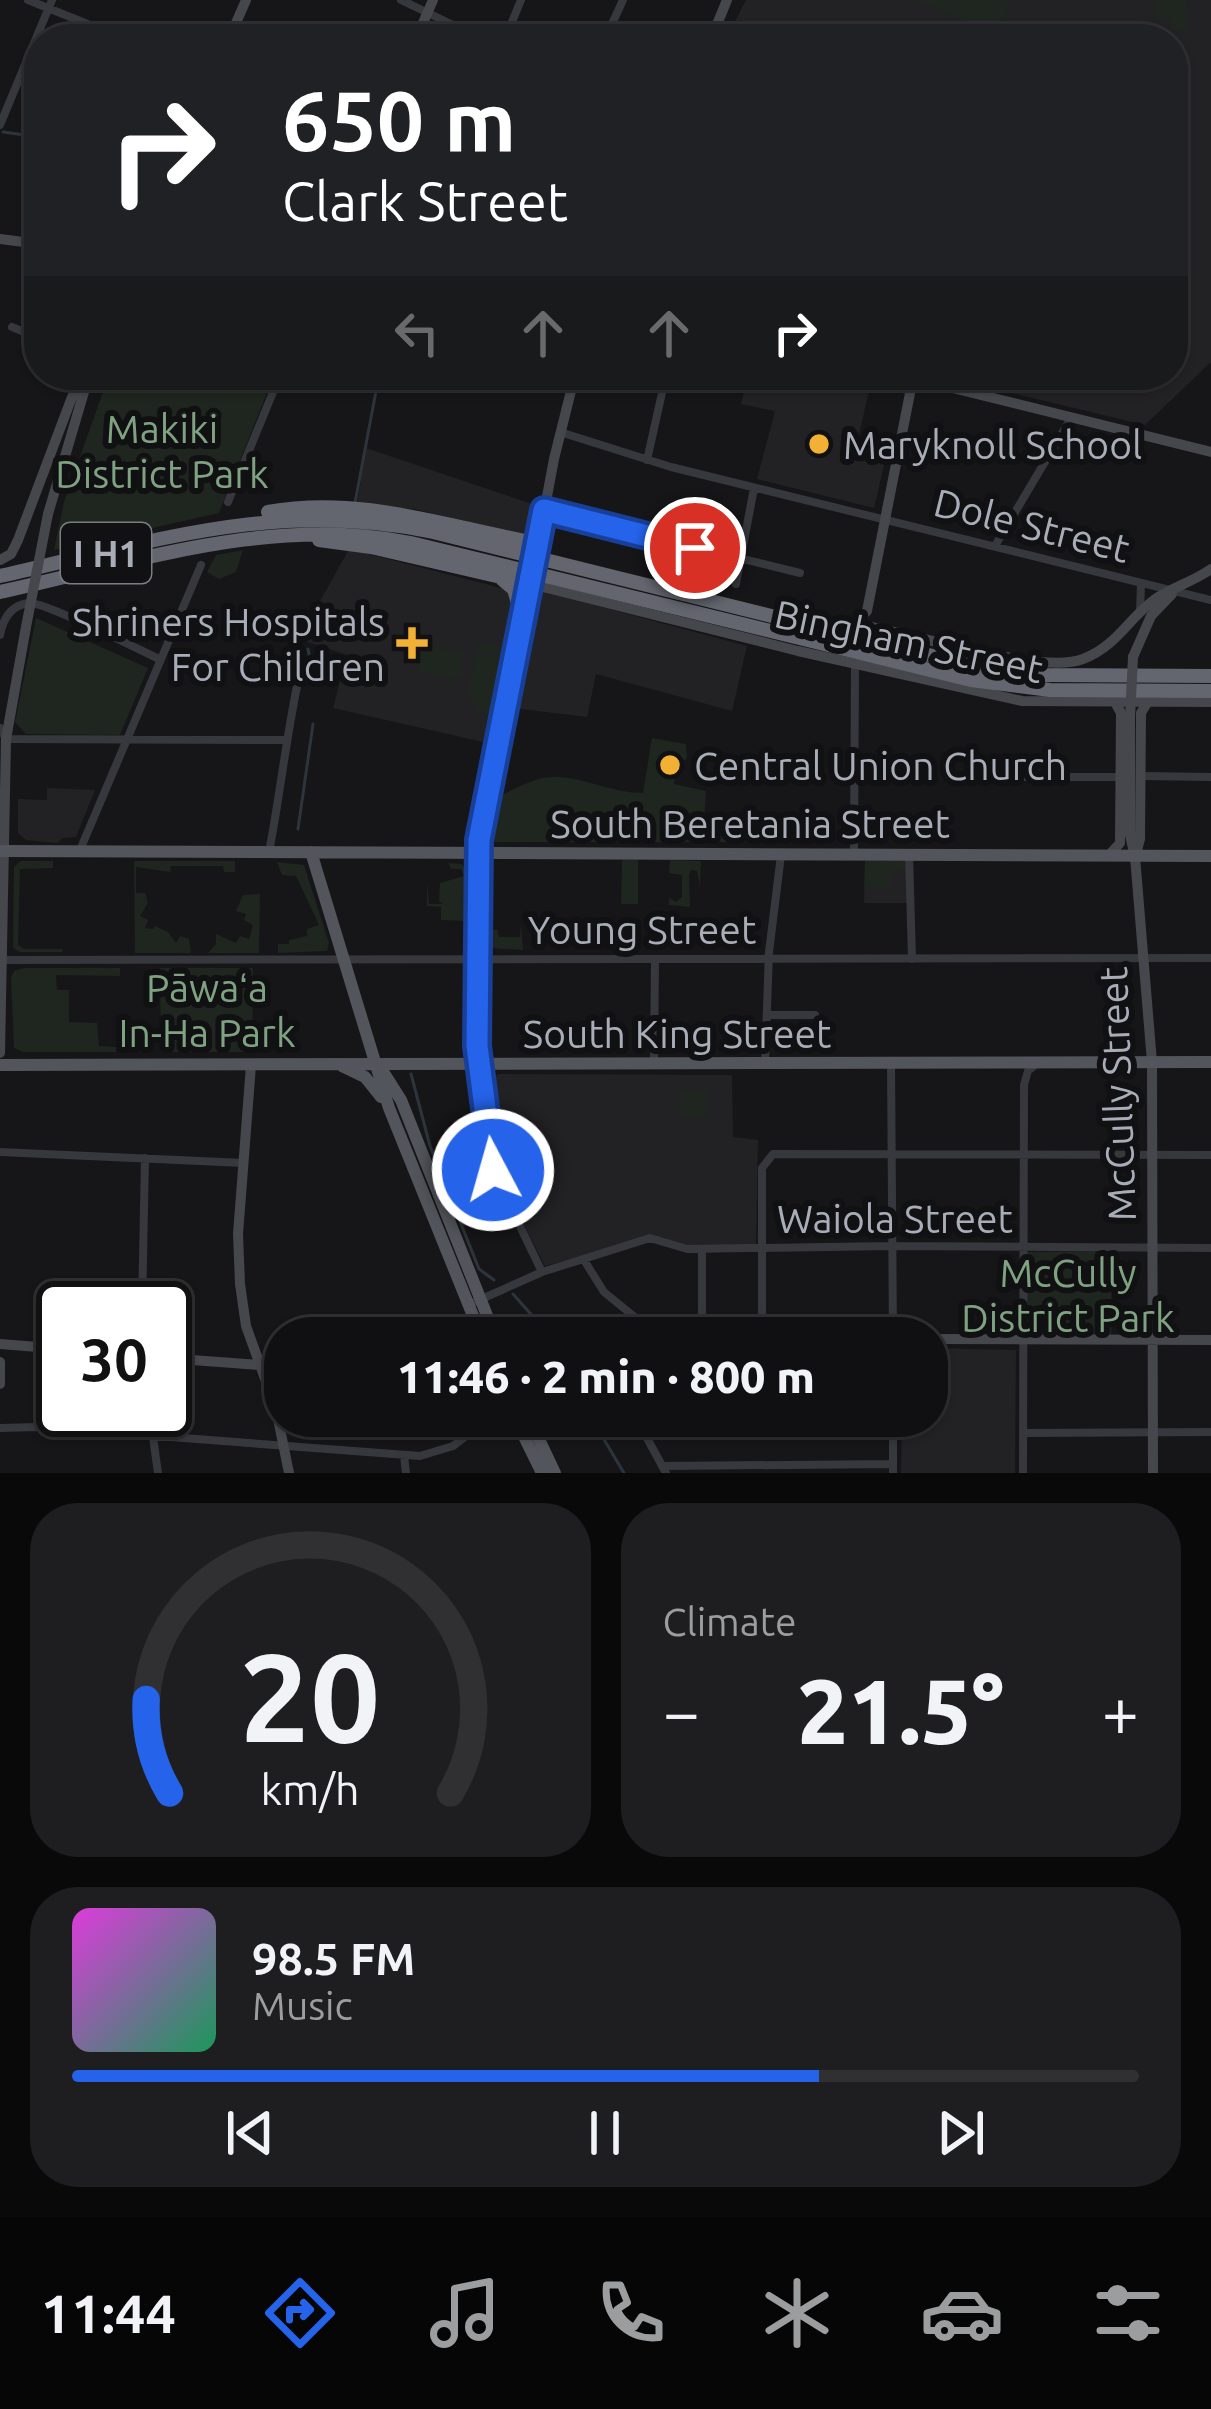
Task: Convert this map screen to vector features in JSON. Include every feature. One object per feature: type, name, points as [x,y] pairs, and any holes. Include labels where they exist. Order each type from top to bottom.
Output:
[{"type":"highway","points":[[212,529],[262,513],[312,507],[418,516],[525,541],[539,532]]},
{"type":"highway","name":"I H1","points":[[0,576],[212,529],[298,518],[385,523],[1000,670],[1066,676],[1211,676]]},
{"type":"highway","name":"I H1","points":[[5,592],[230,540],[301,532],[366,534],[971,680],[1050,690],[1211,696]]},
{"type":"highway","points":[[230,540],[329,541],[531,584]]},
{"type":"highway","points":[[502,579],[514,589],[524,624]]},
{"type":"highway","points":[[766,614],[853,624]]},
{"type":"main road","name":"South Beretania Street","points":[[1,851],[1211,856]]},
{"type":"main road","points":[[310,852],[378,1064],[477,1317]]},
{"type":"main road","name":"South King Street","points":[[0,1060],[1211,1062]]},
{"type":"main road","points":[[337,1064],[365,1077],[395,1104]]},
{"type":"main road","points":[[395,1104],[399,1079],[419,1064]]},
{"type":"main road","points":[[474,1302],[483,1317]]},
{"type":"main road","points":[[524,1437],[542,1473]]},
{"type":"main road","points":[[538,1437],[555,1473]]},
{"type":"street","points":[[28,0],[50,4],[92,24]]},
{"type":"street","points":[[401,0],[431,6],[459,24]]},
{"type":"street","points":[[0,125],[24,67]]},
{"type":"street","points":[[12,327],[24,332]]},
{"type":"street","points":[[0,1078],[4,731],[62,440],[72,397],[78,390]]},
{"type":"street","points":[[228,502],[274,390]]},
{"type":"street","points":[[542,1272],[493,1170],[477,1046],[478,853],[571,390]]},
{"type":"street","points":[[647,460],[663,390]]},
{"type":"street","points":[[874,628],[867,611],[905,390]]},
{"type":"street","points":[[960,390],[1210,448]]},
{"type":"street","points":[[995,546],[1071,417]]},
{"type":"street","name":"Dole Street","points":[[560,432],[754,488],[1211,600]]},
{"type":"street","points":[[0,560],[11,554],[62,440]]},
{"type":"street","points":[[736,584],[754,488]]},
{"type":"street","points":[[544,510],[800,572]]},
{"type":"street","points":[[79,851],[200,565]]},
{"type":"street","points":[[853,624],[997,655],[1078,662],[1145,615],[1155,598],[1175,592],[1211,569]]},
{"type":"street","name":"Bingham Street","points":[[531,584],[855,665],[1022,701],[1131,710],[1211,696]]},
{"type":"street","points":[[1142,584],[1145,615]]},
{"type":"street","points":[[0,635],[13,609],[36,603],[159,659]]},
{"type":"street","points":[[853,624],[867,611]]},
{"type":"street","name":"McCully Street","points":[[1145,615],[1133,657],[1130,836],[1151,1062],[1153,1473]]},
{"type":"street","points":[[854,853],[855,665]]},
{"type":"street","points":[[269,852],[283,777],[284,740],[301,667]]},
{"type":"street","name":"McCully Street","points":[[1131,710],[1140,776],[1135,857]]},
{"type":"street","name":"McCully Street","points":[[1101,856],[1119,848],[1120,777],[1131,710]]},
{"type":"street","points":[[4,731],[126,741],[284,740]]},
{"type":"street","points":[[1140,776],[1211,776]]},
{"type":"street","points":[[962,777],[1120,777]]},
{"type":"street","points":[[1120,815],[1130,836]]},
{"type":"street","points":[[765,1063],[769,959],[781,853]]},
{"type":"street","points":[[909,853],[911,958]]},
{"type":"street","points":[[654,1063],[656,958]]},
{"type":"street","name":"Young Street","points":[[1,960],[1211,958]]},
{"type":"street","points":[[767,1015],[815,1015]]},
{"type":"street","points":[[1023,1473],[1024,1081],[1030,1069],[1042,1062]]},
{"type":"street","points":[[891,1063],[893,1317]]},
{"type":"street","points":[[251,1064],[238,1234],[239,1284],[246,1326],[276,1409],[289,1473]]},
{"type":"street","points":[[0,1152],[244,1163]]},
{"type":"street","points":[[763,1317],[762,1168],[768,1156],[1211,1155]]},
{"type":"street","points":[[143,1281],[145,1158]]},
{"type":"street","name":"Waiola Street","points":[[474,1302],[542,1272],[650,1238],[702,1250],[1211,1248]]},
{"type":"street","points":[[702,1250],[702,1317]]},
{"type":"street","points":[[584,1260],[604,1292],[635,1317]]},
{"type":"street","points":[[948,1339],[1211,1340]]},
{"type":"street","points":[[0,1344],[36,1347]]},
{"type":"street","points":[[192,1360],[259,1365]]},
{"type":"street","points":[[0,1362],[0,1384]]},
{"type":"street","points":[[0,1428],[36,1427]]},
{"type":"street","points":[[1023,1432],[1211,1432]]},
{"type":"street","points":[[158,1473],[153,1437],[420,1456],[453,1446],[465,1437]]},
{"type":"street","points":[[644,1437],[664,1470],[893,1469],[893,1437]]},
{"type":"street","points":[[404,1456],[406,1473]]},
{"type":"shaded area","points":[[746,0],[1211,0],[1211,362],[1188,384],[1188,24],[734,24]]},
{"type":"shaded area","name":"Maryknoll School","points":[[744,390],[869,390],[858,439],[888,448],[874,508],[757,479],[775,411],[741,404]]},
{"type":"shaded area","points":[[999,390],[1182,390],[1145,425]]},
{"type":"shaded area","points":[[366,448],[532,504],[526,535],[414,509],[357,506]]},
{"type":"shaded area","name":"Shriners Hospitals For Children","points":[[349,549],[517,592],[492,744],[333,708],[347,655],[299,639]]},
{"type":"shaded area","points":[[542,591],[747,646],[732,711],[596,674],[587,717],[513,708]]},
{"type":"shaded area","points":[[47,788],[95,790],[76,837],[57,843],[26,840],[18,833],[18,799],[47,800]]},
{"type":"shaded area","points":[[865,861],[907,861],[907,903],[864,903]]},
{"type":"shaded area","points":[[498,1074],[732,1075],[733,1137],[758,1140],[756,1244],[689,1246],[653,1236],[545,1266],[496,1169],[499,1160],[490,1082]]},
{"type":"shaded area","points":[[948,1348],[1016,1350],[1015,1473],[901,1473],[902,1437],[948,1437]]},
{"type":"green space","points":[[917,0],[1012,0],[1001,24],[970,24]]},
{"type":"green space","points":[[1154,0],[1186,0],[1188,24],[1155,20]]},
{"type":"green space","name":"Makiki District Park","points":[[104,390],[268,390],[219,513],[54,550],[64,502]]},
{"type":"green space","points":[[243,550],[236,572],[219,579],[207,572],[216,555]]},
{"type":"green space","points":[[36,618],[148,668],[120,735],[26,734],[15,722]]},
{"type":"green space","points":[[484,644],[509,647],[495,717],[477,710],[468,691],[477,648]]},
{"type":"green space","points":[[423,645],[461,653],[461,674],[454,680],[416,671]]},
{"type":"green space","points":[[652,738],[686,744],[687,758],[676,768],[674,784],[706,791],[704,822],[751,829],[751,842],[491,842],[496,798],[535,780],[559,777],[643,793]]},
{"type":"green space","points":[[622,860],[638,860],[638,904],[621,904]]},
{"type":"green space","points":[[670,860],[701,861],[700,886],[697,871],[689,875],[690,907],[669,905],[669,898],[676,902],[682,897],[682,875],[669,873]]},
{"type":"green space","points":[[21,861],[53,861],[53,868],[20,869],[18,945],[62,952],[20,952],[13,948],[14,867]]},
{"type":"green space","points":[[134,861],[235,861],[235,872],[224,872],[223,866],[171,866],[170,872],[136,867],[136,893],[145,893],[148,903],[140,916],[148,920],[145,928],[155,926],[168,932],[176,943],[180,936],[189,939],[191,953],[135,953]]},
{"type":"green space","points":[[865,861],[907,861],[907,870],[892,870],[890,887],[864,887]]},
{"type":"green space","points":[[277,862],[304,865],[329,943],[327,951],[278,953],[278,944],[307,936],[307,929],[319,925],[296,876],[282,875]]},
{"type":"green space","points":[[448,863],[467,870],[467,921],[441,920],[441,907],[427,906],[427,882],[429,904],[443,904],[440,883],[464,876]]},
{"type":"green space","points":[[260,894],[259,953],[208,953],[216,944],[216,934],[236,943],[240,936],[249,939],[253,925],[244,920],[246,914],[236,911],[243,895]]},
{"type":"green space","points":[[521,923],[523,950],[489,948],[488,930],[498,930],[499,937],[520,937]]},
{"type":"green space","points":[[120,968],[120,976],[56,975],[57,990],[69,990],[69,1022],[97,1023],[99,1046],[116,1047],[116,1052],[23,1052],[14,1048],[11,978],[14,971]]},
{"type":"green space","name":"Pāwaʻa In-Ha Park","points":[[160,968],[253,968],[252,1052],[161,1052]]},
{"type":"green space","points":[[681,1091],[707,1091],[707,1116],[681,1116]]},
{"type":"green space","name":"McCully District Park","points":[[1112,1251],[1111,1336],[1025,1338],[1024,1252]]},
{"type":"waterway","points":[[3,132],[24,135]]},
{"type":"waterway","points":[[355,503],[376,390]]},
{"type":"waterway","points":[[308,649],[312,668]]},
{"type":"waterway","points":[[298,829],[313,724]]},
{"type":"waterway","points":[[411,1074],[430,1146],[479,1269],[494,1280]]},
{"type":"waterway","points":[[513,1294],[533,1317]]},
{"type":"waterway","points":[[603,1437],[624,1473]]},
{"type":"place","name":"Maryknoll School","points":[[819,444]]},
{"type":"place","name":"Shriners Hospitals For Children","points":[[412,643]]},
{"type":"place","name":"Central Union Church","points":[[670,765]]},
{"type":"route","points":[[493,1170],[477,1046],[479,840],[544,510],[695,548]]}]
